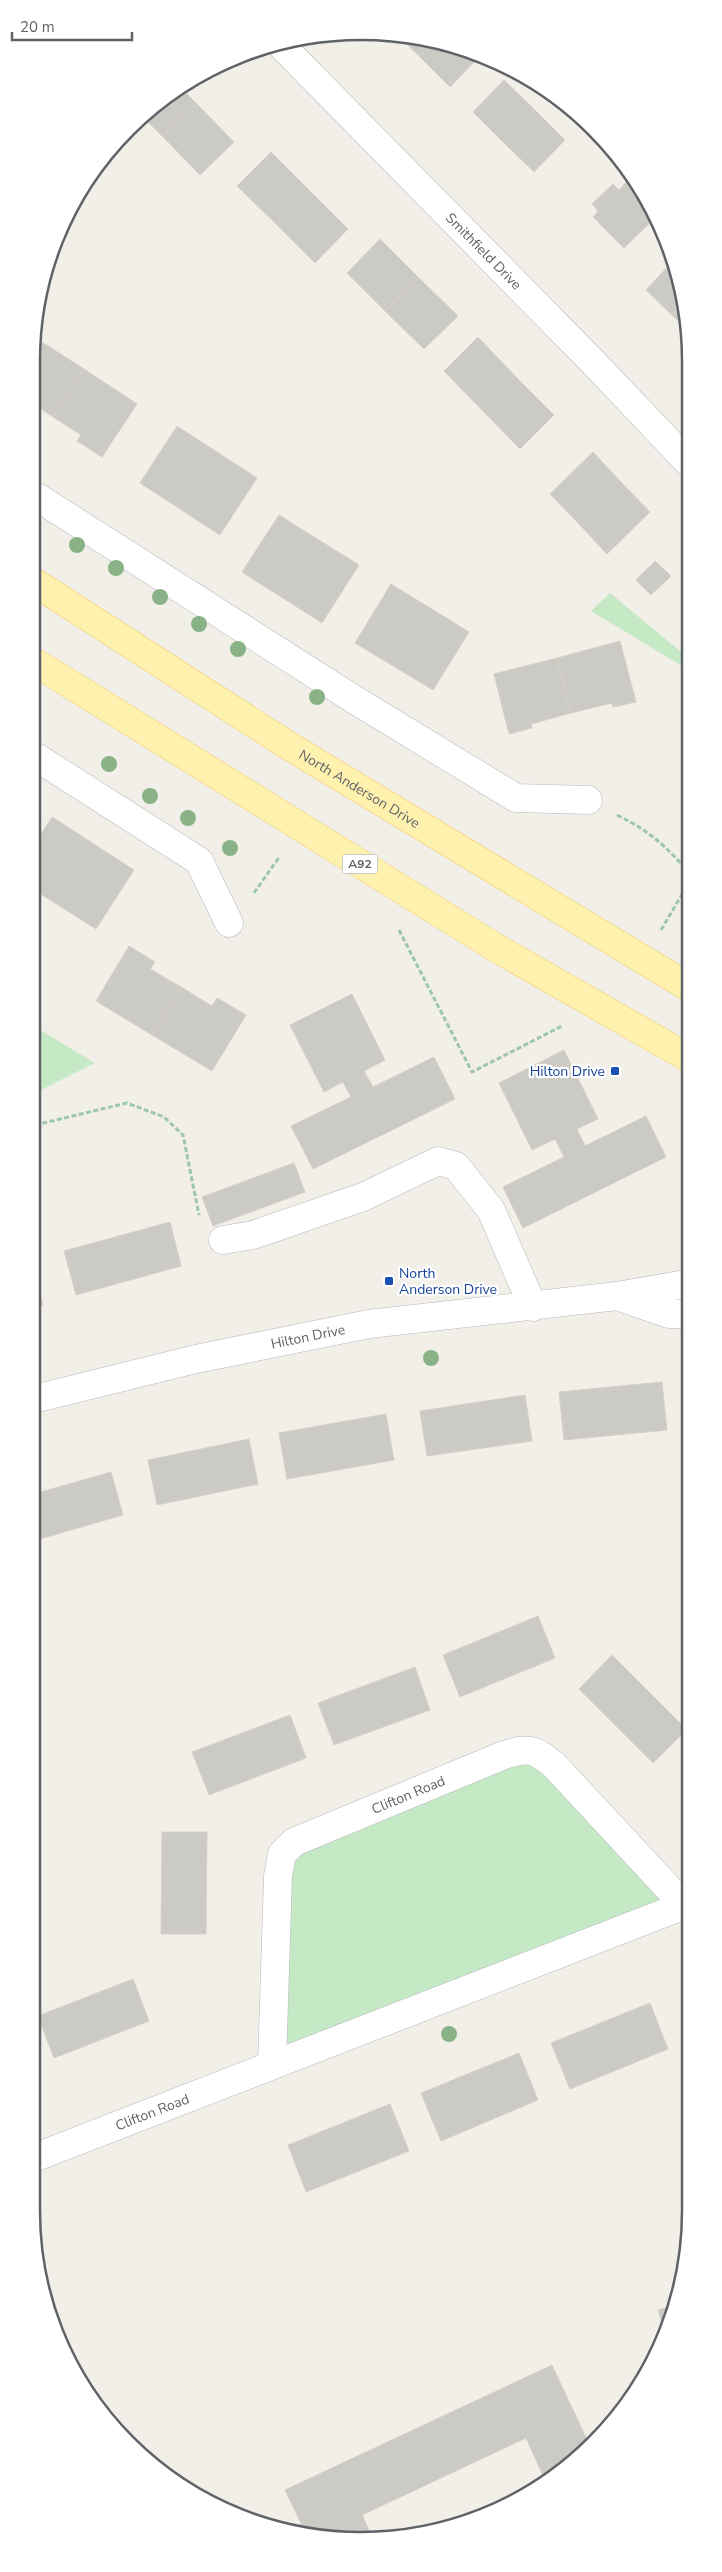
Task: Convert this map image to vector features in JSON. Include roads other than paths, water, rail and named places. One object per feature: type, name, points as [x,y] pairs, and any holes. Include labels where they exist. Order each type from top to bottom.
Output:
[{"type":"main road","name":"North Anderson Drive","points":[[40,586],[289,746],[682,983]]},
{"type":"main road","name":"A92","points":[[40,666],[498,949],[682,1055]]},
{"type":"street","name":"Smithfield Drive","points":[[285,49],[590,359],[682,456]]},
{"type":"street","points":[[40,499],[355,700],[516,798],[588,800]]},
{"type":"street","points":[[40,760],[199,861],[229,923]]},
{"type":"street","points":[[223,1240],[253,1235],[363,1197],[438,1161],[456,1166],[490,1210],[533,1306]]},
{"type":"street","name":"Hilton Drive","points":[[40,1398],[196,1360],[369,1324],[617,1296],[682,1285]]},
{"type":"street","name":"Hilton Drive","points":[[617,1296],[669,1314],[682,1314]]},
{"type":"street","name":"Clifton Road","points":[[272,2064],[278,1876],[282,1854],[294,1842],[504,1755],[523,1749],[538,1752],[554,1765],[682,1902]]},
{"type":"street","name":"Clifton Road","points":[[40,2155],[682,1906]]},
{"type":"place","name":"Hilton Drive","points":[[615,1071]]},
{"type":"place","name":"North Anderson Drive","points":[[389,1281]]}]
